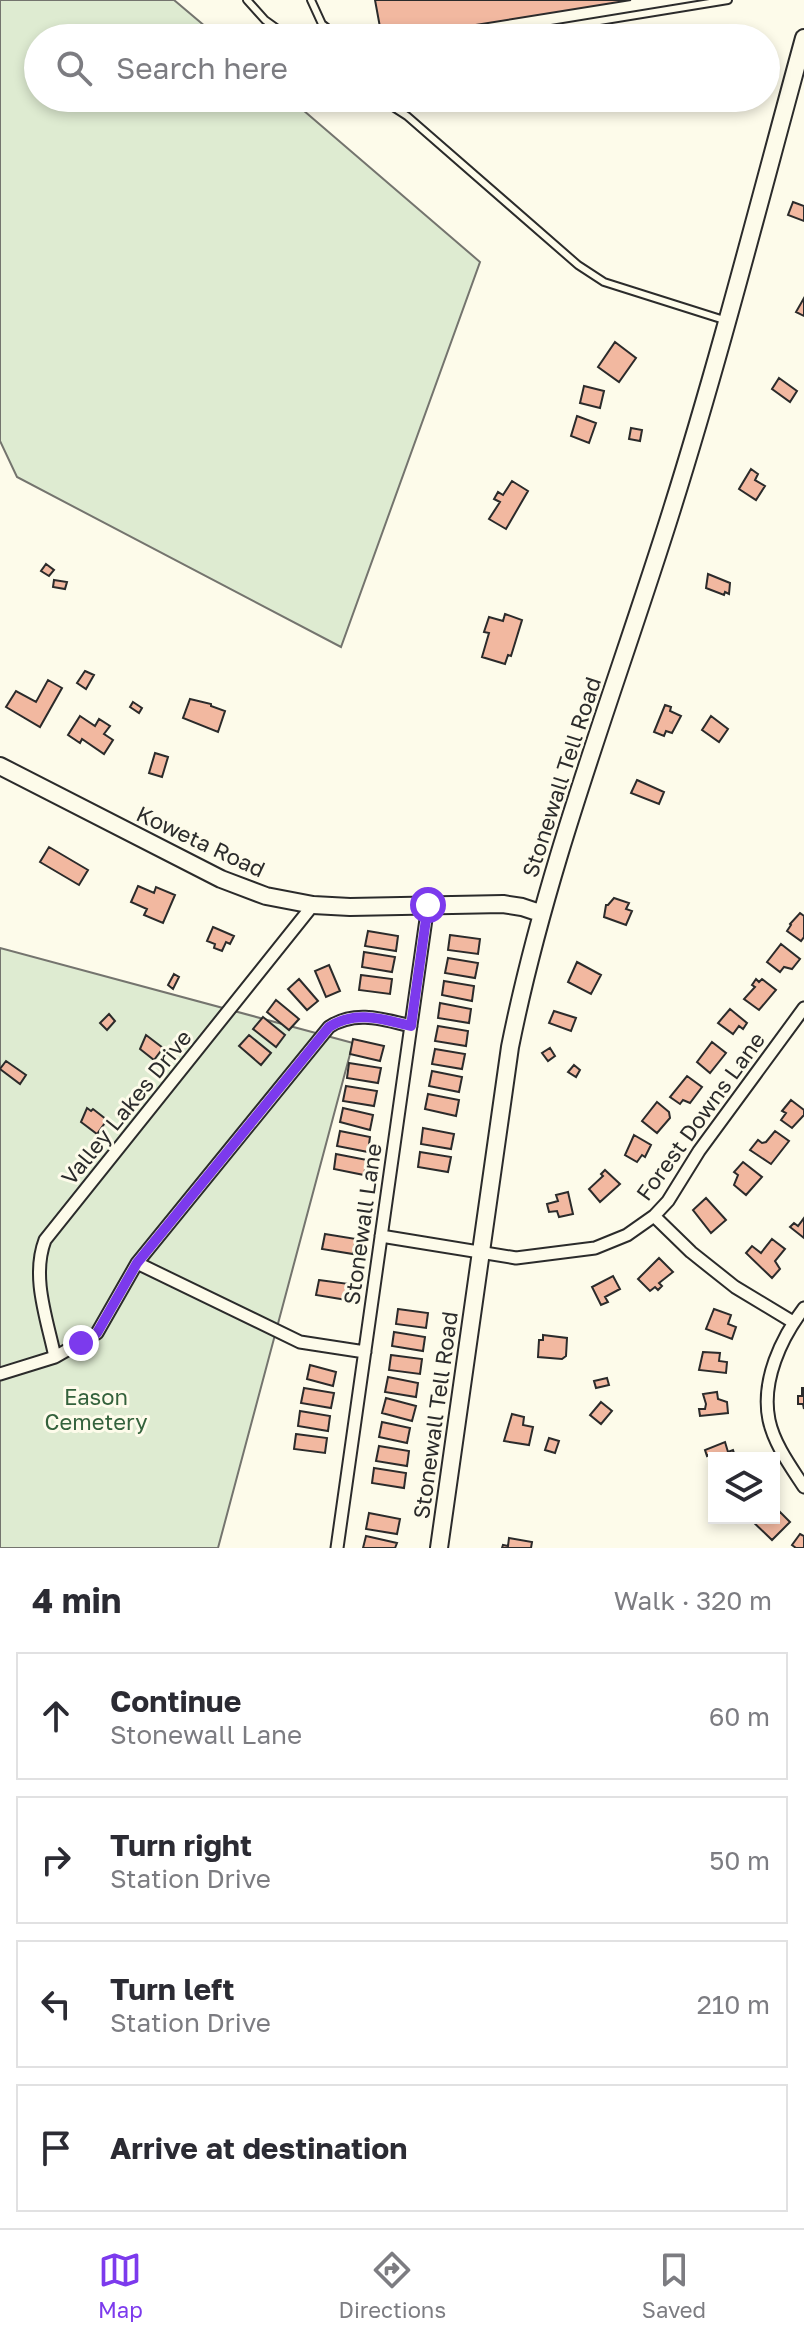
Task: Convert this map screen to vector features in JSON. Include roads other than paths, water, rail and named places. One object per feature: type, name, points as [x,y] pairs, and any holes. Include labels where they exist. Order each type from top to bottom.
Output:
[{"type":"street","name":"Stonewall Tell Road","points":[[439,1548],[510,1047],[540,913],[671,511],[727,321],[804,38]]},
{"type":"street","name":"Koweta Road","points":[[0,766],[221,879],[266,896],[313,905],[503,904],[540,913]]},
{"type":"street","name":"Valley Lakes Drive","points":[[55,1357],[38,1273],[39,1256],[45,1240],[313,905]]},
{"type":"street","name":"Stonewall Lane","points":[[337,1548],[428,905]]},
{"type":"street","name":"Forest Downs Lane","points":[[381,1236],[516,1258],[595,1248],[627,1235],[654,1216],[668,1201],[708,1138],[804,1008]]},
{"type":"street","points":[[0,1374],[55,1357],[97,1333],[137,1263],[329,1027],[351,1016],[372,1017],[411,1026]]},
{"type":"street","points":[[654,1216],[691,1252],[735,1287],[793,1322]]},
{"type":"street","points":[[137,1263],[300,1342],[365,1352]]},
{"type":"street","points":[[804,1308],[779,1350],[769,1381],[768,1412],[775,1436],[804,1487]]},
{"type":"lane","points":[[247,0],[271,24]]},
{"type":"lane","points":[[311,0],[322,24]]},
{"type":"lane","points":[[581,24],[728,0]]},
{"type":"lane","points":[[401,112],[578,265],[604,282],[727,321]]},
{"type":"park label","name":"Eason Cemetery","points":[[96,1408]]}]
